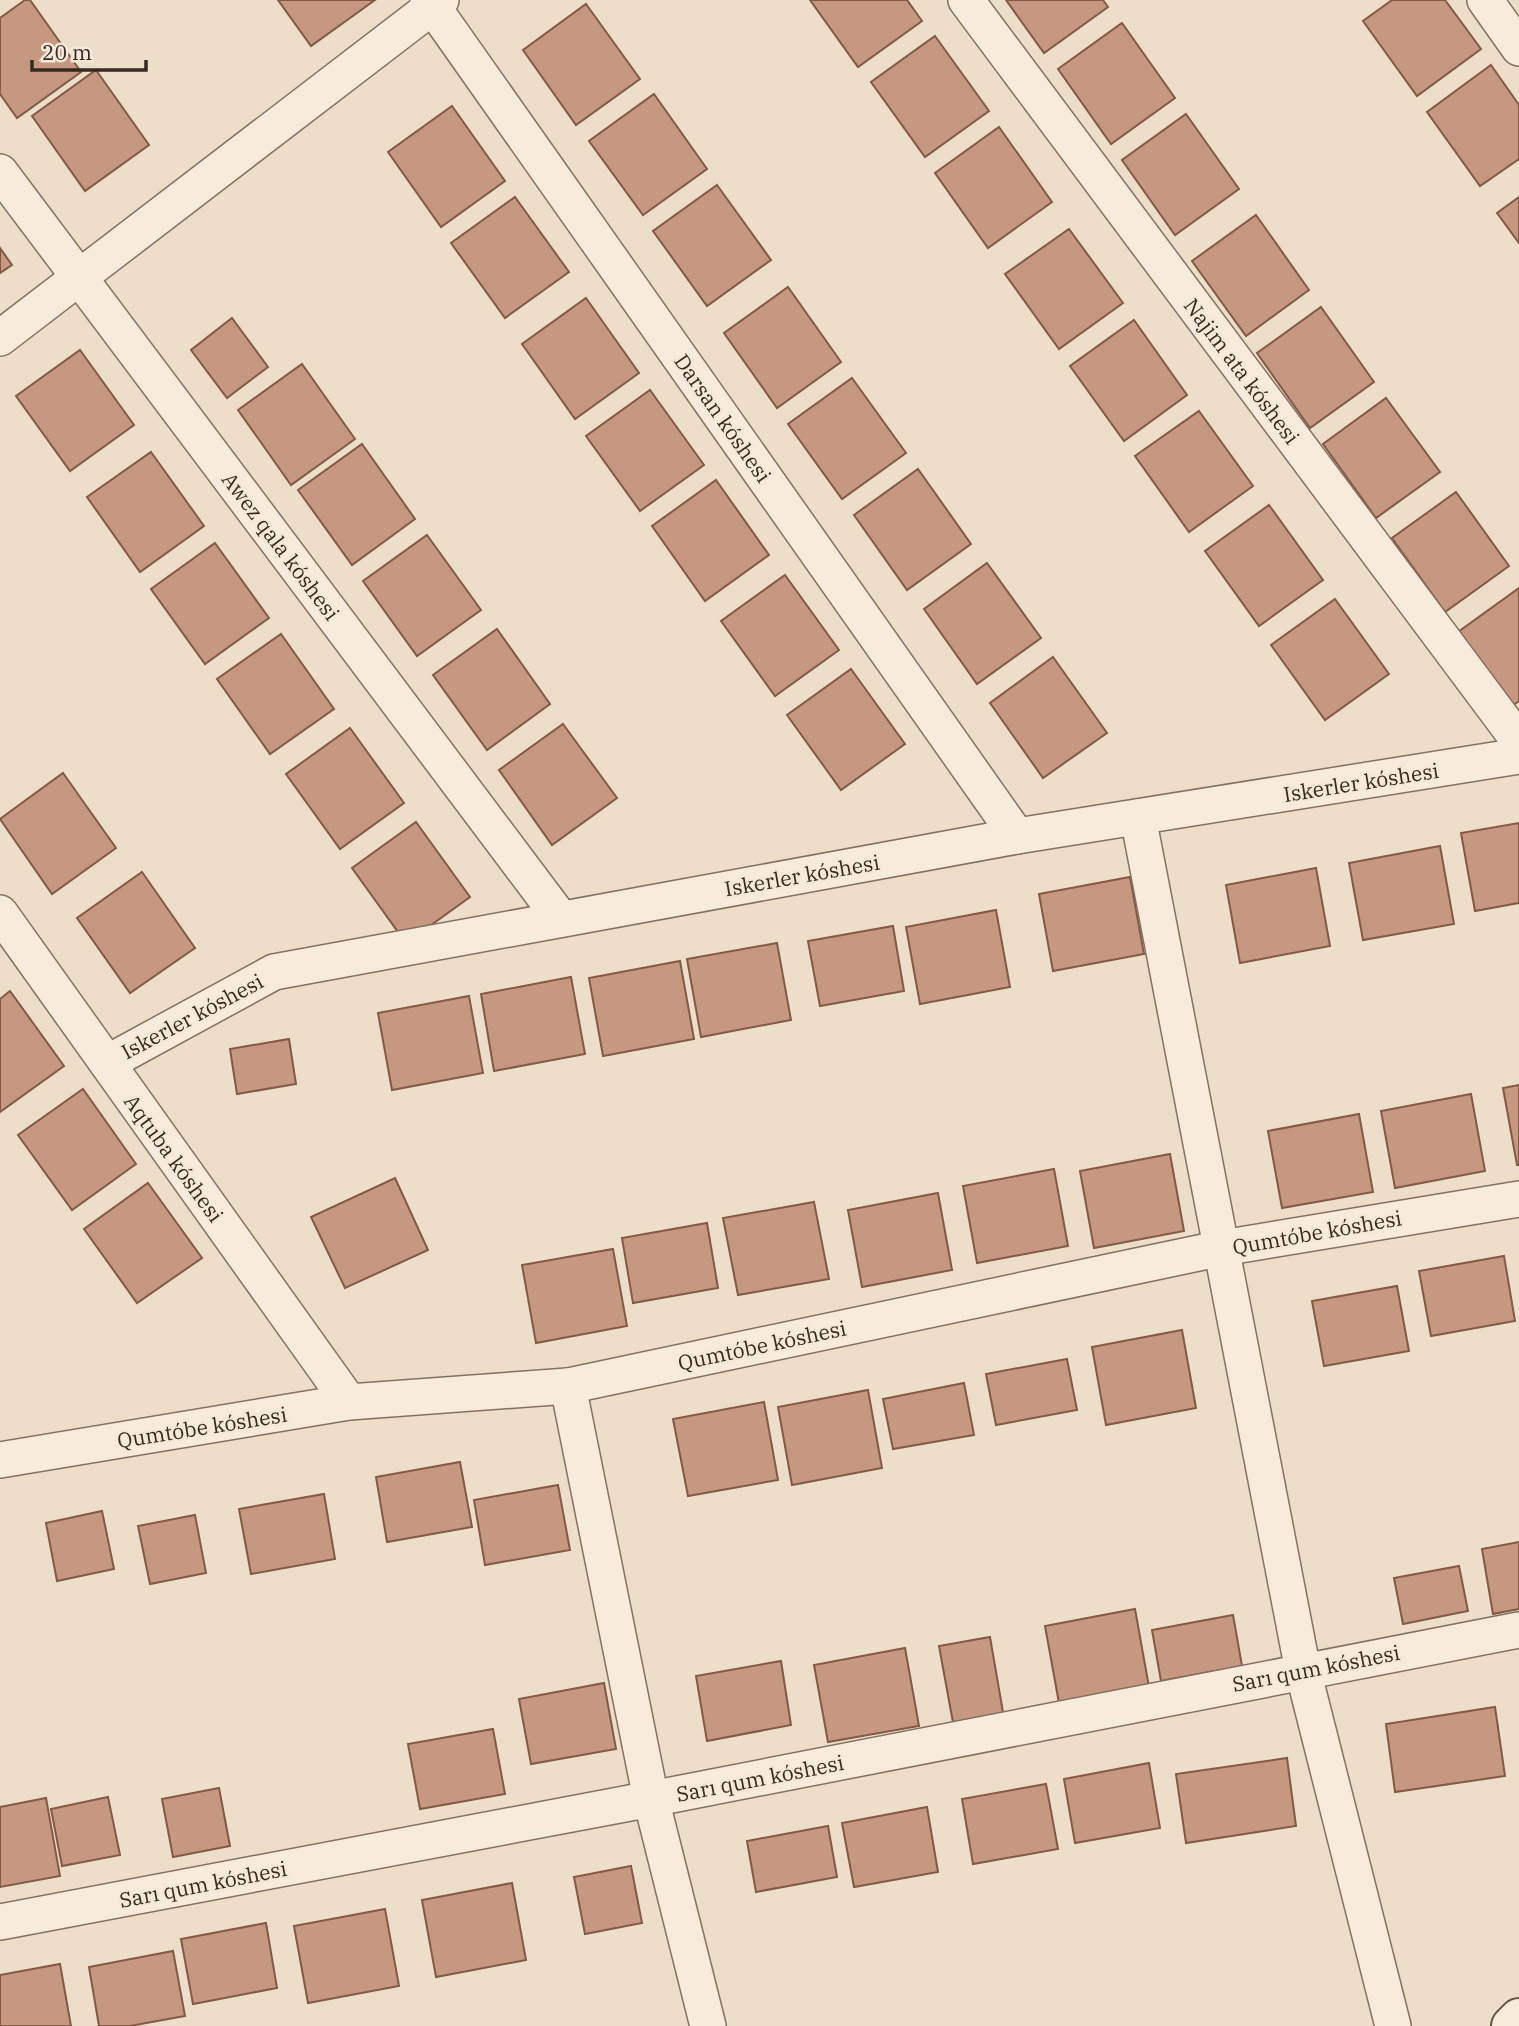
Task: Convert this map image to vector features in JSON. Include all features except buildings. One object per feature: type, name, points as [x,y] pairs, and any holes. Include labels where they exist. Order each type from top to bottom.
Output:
[{"type":"street","name":"Najim ata kóshesi","points":[[966,0],[1519,741]]},
{"type":"street","points":[[1485,0],[1519,48]]},
{"type":"street","points":[[0,338],[434,2]]},
{"type":"street","name":"Darsan kóshesi","points":[[434,2],[1017,836]]},
{"type":"street","name":"Awez qala kóshesi","points":[[0,172],[561,919]]},
{"type":"street","name":"Iskerler kóshesi","points":[[107,1063],[274,972],[1017,836],[1519,757]]},
{"type":"street","points":[[1138,817],[1303,1671],[1393,2026]]},
{"type":"street","name":"Aqtuba kóshesi","points":[[0,913],[349,1402]]},
{"type":"street","name":"Qumtóbe kóshesi","points":[[0,1460],[349,1402],[568,1386],[1222,1248],[1519,1199]]},
{"type":"street","points":[[568,1386],[651,1799],[708,2026]]},
{"type":"street","name":"Sarı qum kóshesi","points":[[0,1922],[651,1799],[1519,1630]]},
{"type":"street","points":[[1511,2026],[1519,2018]]}]
